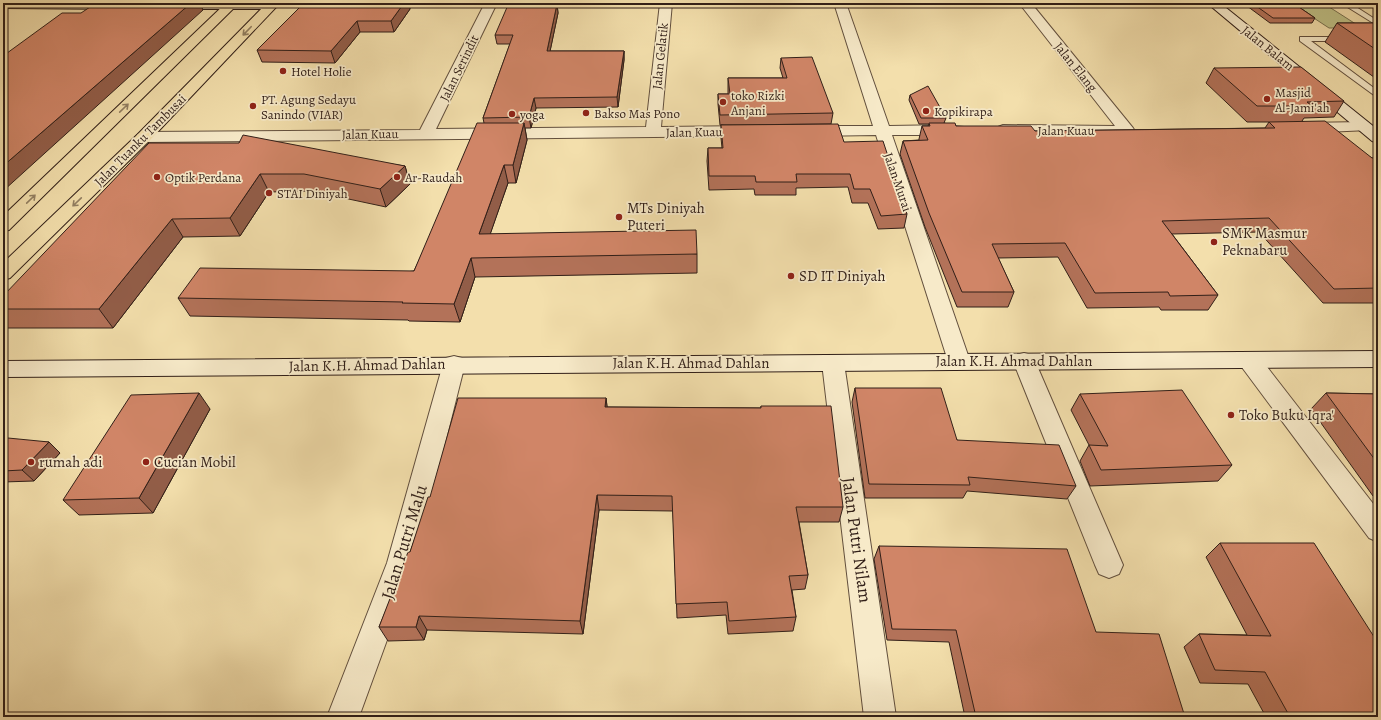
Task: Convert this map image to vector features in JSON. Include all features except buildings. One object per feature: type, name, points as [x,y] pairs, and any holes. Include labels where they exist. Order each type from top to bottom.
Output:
[{"type":"main road","points":[[3,226],[232,4]]},
{"type":"main road","name":"Jalan Tuanku Tambusai","points":[[3,274],[144,137],[273,4]]},
{"type":"street","name":"Jalan Serindit","points":[[426,133],[491,3]]},
{"type":"street","name":"Jalan Gelatik","points":[[653,132],[666,3]]},
{"type":"street","name":"Jalan Murai","points":[[840,3],[959,361]]},
{"type":"street","name":"Jalan Elang","points":[[1025,3],[1127,131]]},
{"type":"street","name":"Jalan Balam","points":[[1213,3],[1378,138]]},
{"type":"street","points":[[160,5],[273,4]]},
{"type":"street","points":[[5,5],[136,5]]},
{"type":"street","points":[[1285,128],[1364,127]]},
{"type":"street","points":[[794,131],[968,130]]},
{"type":"street","name":"Jalan Kuau","points":[[992,130],[1143,130]]},
{"type":"street","name":"Jalan Kuau","points":[[144,137],[426,133],[763,131]]},
{"type":"street","name":"Jalan K.H. Ahmad Dahlan","points":[[3,368],[1378,359]]},
{"type":"street","points":[[1249,360],[1378,530]]},
{"type":"street","points":[[1024,361],[1109,565]]},
{"type":"street","name":"Jalan Putri Nilam","points":[[833,363],[880,717]]},
{"type":"street","name":"Jalan Putri Malu","points":[[343,717],[401,563],[454,364]]},
{"type":"lane","points":[[1345,3],[1378,24]]},
{"type":"lane","points":[[1378,39],[1303,39],[1378,95]]},
{"type":"green space","points":[[1291,3],[1323,3],[1362,28],[1329,28]]},
{"type":"place","name":"Hotel Holie","points":[[283,71]]},
{"type":"place","name":"Masjid Al-Jami'ah","points":[[1267,99]]},
{"type":"place","name":"toko Rizki Anjani","points":[[723,102]]},
{"type":"place","name":"PT. Agung Sedayu Sanindo (VIAR)","points":[[253,106]]},
{"type":"place","name":"Kopikirapa","points":[[926,111]]},
{"type":"place","name":"Bakso Mas Pono","points":[[586,113]]},
{"type":"place","name":"yoga","points":[[512,114]]},
{"type":"place","name":"Optik Perdana","points":[[157,177]]},
{"type":"place","name":"Ar-Raudah","points":[[397,177]]},
{"type":"place","name":"STAI Diniyah","points":[[269,193]]},
{"type":"place","name":"MTs Diniyah Puteri","points":[[619,217]]},
{"type":"place","name":"SMK Masmur Peknabaru","points":[[1214,242]]},
{"type":"place","name":"SD IT Diniyah","points":[[791,276]]},
{"type":"place","name":"Toko Buku Iqra'","points":[[1231,415]]},
{"type":"place","name":"rumah adi","points":[[31,462]]},
{"type":"place","name":"Cucian Mobil","points":[[146,462]]}]
